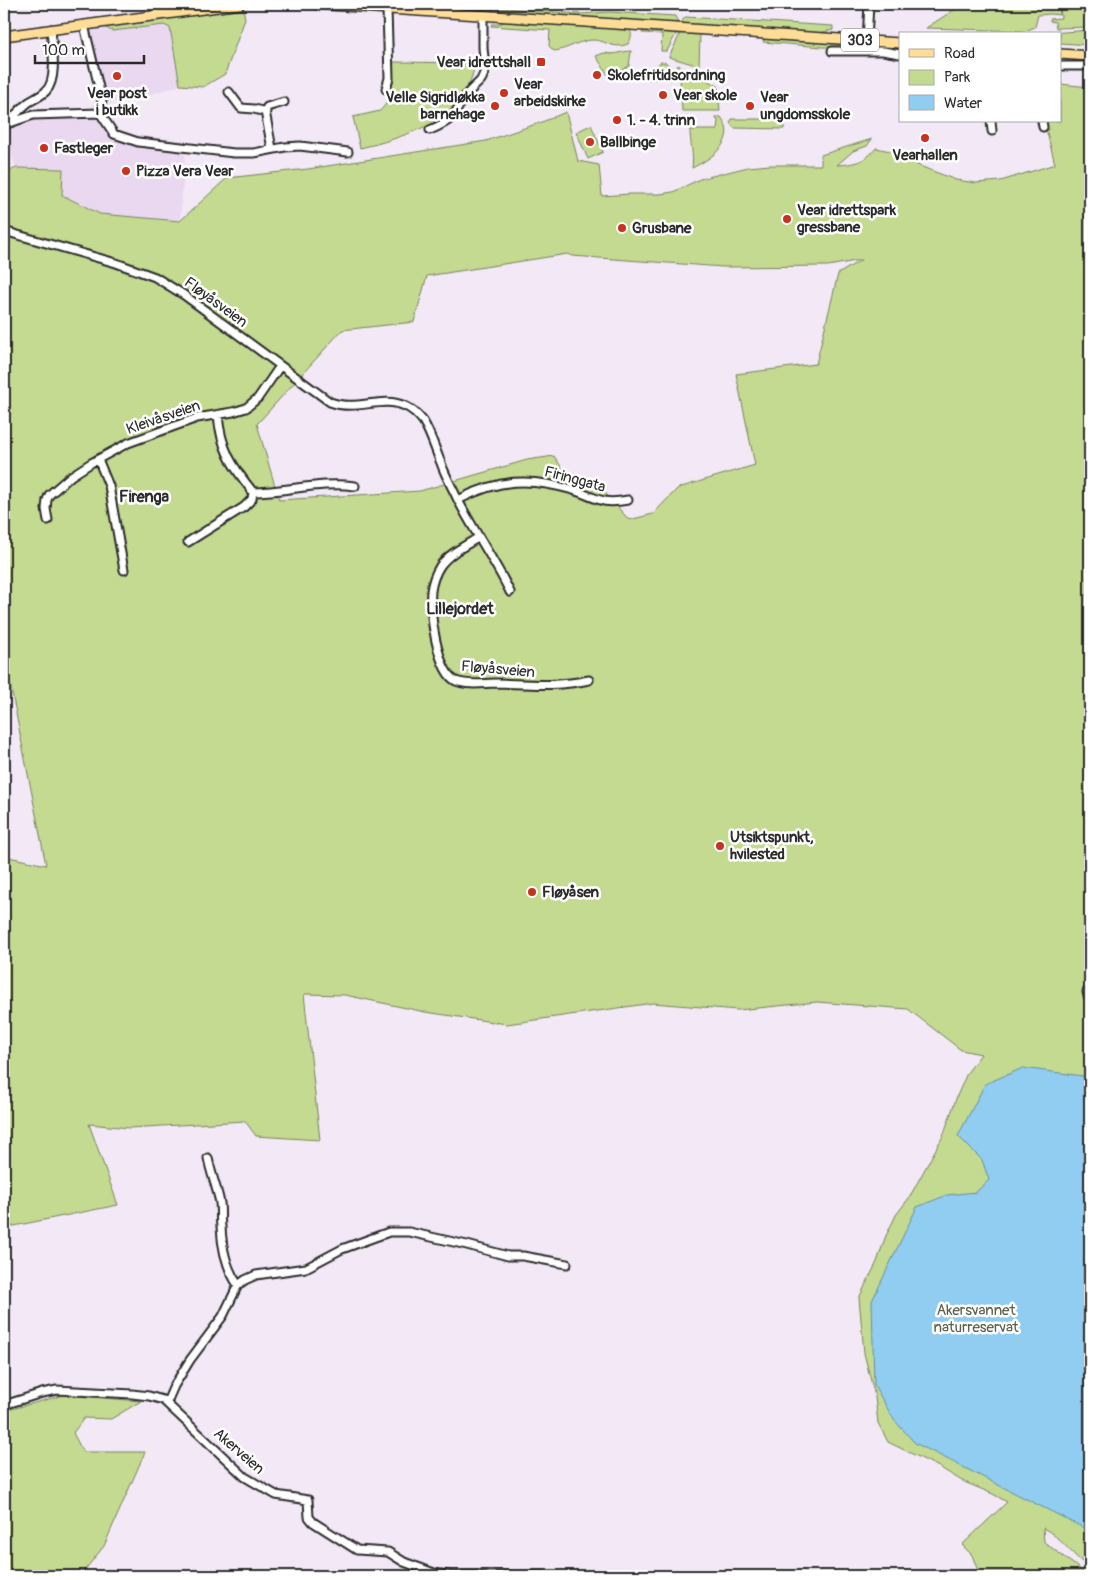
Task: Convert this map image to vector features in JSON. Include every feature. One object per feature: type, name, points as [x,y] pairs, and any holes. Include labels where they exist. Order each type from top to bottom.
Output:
[{"type":"main road","points":[[4,36],[240,4]]},
{"type":"main road","name":"303","points":[[314,4],[899,43]]},
{"type":"main road","points":[[1062,54],[1090,56]]},
{"type":"street","points":[[154,4],[156,14]]},
{"type":"street","points":[[867,40],[869,4]]},
{"type":"street","points":[[386,89],[389,78],[387,9]]},
{"type":"street","points":[[430,130],[449,121],[454,116],[466,94],[477,84],[483,75],[485,56],[483,48],[483,15]]},
{"type":"street","points":[[84,25],[102,100],[100,113],[114,134],[138,142],[234,154],[300,146],[348,152]]},
{"type":"street","points":[[6,125],[27,104],[46,91],[50,84],[54,67],[51,29]]},
{"type":"street","points":[[832,51],[883,51],[899,54]]},
{"type":"street","points":[[1062,66],[1090,66]]},
{"type":"street","points":[[229,92],[241,108],[266,112]]},
{"type":"street","points":[[272,149],[266,112],[267,107],[284,102]]},
{"type":"street","points":[[6,125],[33,115],[100,113]]},
{"type":"street","points":[[992,122],[992,131]]},
{"type":"street","name":"Fløyåsveien","points":[[4,230],[124,266],[155,278],[184,295],[320,396],[337,405],[358,406],[385,402],[409,408],[422,420],[458,500]]},
{"type":"street","name":"Kleivåsveien","points":[[48,520],[46,509],[49,495],[71,476],[98,459],[136,440],[197,418],[240,411],[253,403],[264,391],[280,366]]},
{"type":"street","points":[[188,542],[206,528],[244,507],[252,499],[253,492],[230,462],[224,449],[219,430],[218,415]]},
{"type":"street","points":[[98,459],[109,486],[124,570]]},
{"type":"street","name":"Firinggata","points":[[458,500],[489,486],[530,482],[558,486],[600,501],[611,503],[628,500]]},
{"type":"street","points":[[253,492],[270,492],[338,483],[355,486]]},
{"type":"street","points":[[458,500],[510,592]]},
{"type":"street","name":"Fløyåsveien","points":[[480,537],[446,559],[440,566],[433,582],[430,598],[438,646],[446,672],[455,681],[470,683],[560,686],[589,680]]},
{"type":"street","points":[[1090,989],[1087,992],[1090,997]]},
{"type":"street","points":[[208,1158],[220,1202],[220,1225],[224,1256],[231,1275],[238,1285]]},
{"type":"street","points":[[166,1402],[190,1360],[223,1316],[238,1285],[256,1275],[306,1268],[342,1249],[389,1232],[409,1232],[508,1256],[523,1256],[567,1264]]},
{"type":"street","name":"Akerveien","points":[[4,1405],[42,1393],[68,1390],[149,1396],[166,1402],[245,1477],[276,1495],[308,1500],[309,1517],[313,1522],[357,1550],[388,1552],[404,1562],[434,1573],[453,1576],[544,1576]]},
{"type":"shaded area","points":[[170,23],[180,85],[136,99],[108,103],[109,124],[119,133],[186,141],[180,221],[100,214],[62,195],[63,169],[16,168],[4,130],[4,122],[32,112],[91,108],[98,101],[79,31]]},
{"type":"green space","points":[[373,4],[427,4],[494,9],[492,12]]},
{"type":"green space","points":[[524,4],[603,5],[601,9],[581,10],[525,7]]},
{"type":"green space","points":[[963,4],[1059,4],[1060,15],[1038,15],[1035,27],[1025,31],[926,28]]},
{"type":"green space","points":[[1060,4],[1090,4],[1090,27],[1056,28],[1055,22],[1050,21],[1050,19],[1061,18]]},
{"type":"green space","points":[[243,7],[245,19],[225,74],[203,87],[180,85],[170,28],[164,25],[112,31],[102,26]]},
{"type":"green space","points":[[501,8],[582,14],[608,12],[675,16],[678,23],[681,23],[685,17],[833,26],[833,30],[818,33],[499,12]]},
{"type":"green space","points":[[506,21],[629,28],[631,36],[628,44],[623,46],[593,40],[554,51],[549,46],[550,30],[491,26],[492,24]]},
{"type":"green space","points":[[644,30],[700,33],[699,66],[669,57],[680,34],[676,34],[667,51],[661,51],[662,34],[642,33]]},
{"type":"green space","points":[[1090,30],[1090,45],[1062,43],[1062,32]]},
{"type":"green space","points":[[765,38],[899,47],[899,52],[886,49],[822,47],[763,42]]},
{"type":"green space","points":[[631,51],[629,66],[611,77],[596,56],[604,53],[612,54]]},
{"type":"green space","points":[[393,62],[476,63],[470,82],[457,99],[452,114],[407,134],[360,148],[353,117],[380,111],[391,98]]},
{"type":"green space","points":[[661,62],[669,65],[676,79],[647,79],[648,73]]},
{"type":"green space","points":[[678,65],[718,86],[720,111],[682,111],[680,78],[676,69]]},
{"type":"green space","points":[[1062,84],[1090,87],[1090,1568],[1056,1536],[1043,1528],[1044,1542],[1089,1576],[980,1576],[972,1555],[962,1545],[1007,1502],[962,1481],[939,1467],[888,1442],[878,1423],[875,1397],[864,1353],[859,1298],[877,1262],[885,1238],[896,1215],[909,1198],[943,1136],[967,1073],[981,1054],[961,1050],[908,1009],[817,1002],[738,1010],[653,1003],[507,1024],[425,1012],[345,995],[304,994],[320,1140],[256,1136],[245,1121],[129,1128],[89,1124],[118,1205],[4,1228],[4,856],[46,865],[4,653],[4,174],[16,168],[63,169],[62,195],[100,214],[180,221],[227,178],[308,169],[486,141],[566,112],[578,161],[599,165],[602,196],[673,192],[700,179],[748,167],[821,165],[821,155],[872,139],[867,146],[853,151],[837,165],[859,161],[872,153],[876,148],[895,152],[917,165],[956,180],[976,183],[1001,181],[1055,164],[1044,122],[1062,122]],"holes":[[[567,254],[572,256],[723,267],[828,266],[861,260],[838,274],[816,364],[736,374],[755,465],[678,488],[653,514],[629,520],[601,488],[589,479],[564,471],[554,456],[527,460],[420,491],[279,500],[257,424],[342,330],[414,322],[427,276]]]},
{"type":"green space","points":[[716,117],[721,117],[726,125],[725,141],[714,154],[692,168],[693,158],[690,130],[717,130],[718,120]]},
{"type":"green space","points":[[732,119],[779,119],[784,129],[734,128],[730,123]]},
{"type":"green space","name":"Ballbinge","points":[[591,125],[603,152],[588,159],[576,132]]},
{"type":"green space","points":[[64,1395],[141,1401],[111,1419],[84,1418],[73,1433],[83,1452],[145,1452],[104,1546],[80,1576],[4,1576],[4,1411]]},
{"type":"water","name":"Akersvannet naturreservat","points":[[1023,1068],[1090,1077],[1090,1531],[915,1443],[894,1420],[874,1385],[872,1301],[917,1207],[947,1195],[976,1192],[989,1180],[982,1160],[958,1136],[985,1084]]},
{"type":"place","name":"Vear idrettshall","points":[[541,62]]},
{"type":"place","name":"Skolefritidsordning","points":[[597,75]]},
{"type":"place","name":"Vear post i butikk","points":[[117,76]]},
{"type":"place","name":"Vear arbeidskirke","points":[[504,93]]},
{"type":"place","name":"Vear skole","points":[[663,95]]},
{"type":"place","name":"Velle Sigridløkka barnehage","points":[[495,106]]},
{"type":"place","name":"Vear ungdomsskole","points":[[750,106]]},
{"type":"place","name":"1. - 4. trinn","points":[[617,120]]},
{"type":"place","name":"Vearhallen","points":[[925,138]]},
{"type":"place","name":"Ballbinge","points":[[590,142]]},
{"type":"place","name":"Fastleger","points":[[44,148]]},
{"type":"place","name":"Pizza Vera Vear","points":[[126,171]]},
{"type":"place","name":"Vear idrettspark gressbane","points":[[787,219]]},
{"type":"place","name":"Grusbane","points":[[622,228]]},
{"type":"place","name":"Utsiktspunkt, hvilested","points":[[720,846]]},
{"type":"place","name":"Fløyåsen","points":[[532,892]]},
{"type":"district","name":"Firenga","points":[[144,496]]},
{"type":"district","name":"Lillejordet","points":[[460,608]]}]
